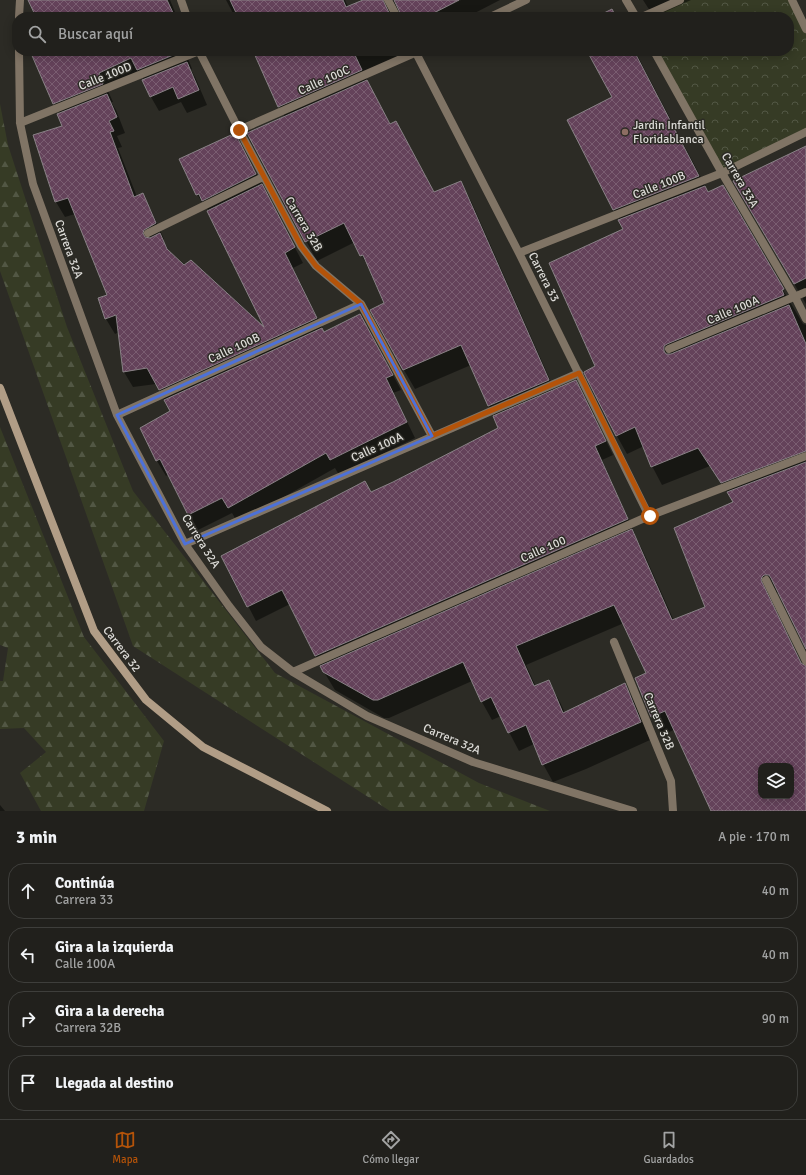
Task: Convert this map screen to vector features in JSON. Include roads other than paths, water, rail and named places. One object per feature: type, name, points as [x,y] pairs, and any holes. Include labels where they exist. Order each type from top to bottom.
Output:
[{"type":"main road","name":"Carrera 32","points":[[0,388],[94,631],[146,700],[202,747],[327,811]]},
{"type":"street","points":[[19,12],[20,0]]},
{"type":"street","points":[[180,0],[185,12]]},
{"type":"street","points":[[388,0],[394,12]]},
{"type":"street","points":[[501,12],[526,0]]},
{"type":"street","points":[[626,0],[633,12]]},
{"type":"street","points":[[653,12],[680,0]]},
{"type":"street","points":[[792,0],[806,29]]},
{"type":"street","name":"Carrera 32A","points":[[19,56],[20,123],[33,184],[117,415],[185,544],[229,606],[261,647],[293,672],[367,716],[473,762],[633,811]]},
{"type":"street","name":"Calle 100D","points":[[20,123],[187,56]]},
{"type":"street","name":"Carrera 32B","points":[[202,56],[263,177],[301,246],[316,266],[361,304],[432,436]]},
{"type":"street","name":"Calle 100C","points":[[239,130],[406,56]]},
{"type":"street","name":"Carrera 33","points":[[420,56],[650,516]]},
{"type":"street","name":"Carrera 33A","points":[[657,56],[722,173],[795,297],[806,319]]},
{"type":"street","name":"Calle 100B","points":[[519,253],[722,173],[806,132]]},
{"type":"street","points":[[148,233],[263,177]]},
{"type":"street","name":"Calle 100A","points":[[669,349],[806,292]]},
{"type":"street","name":"Calle 100B","points":[[117,415],[361,304]]},
{"type":"street","name":"Calle 100A","points":[[185,544],[579,373]]},
{"type":"street","name":"Calle 100","points":[[293,672],[650,516],[806,456]]},
{"type":"street","points":[[766,580],[806,661]]},
{"type":"street","name":"Carrera 32B","points":[[614,642],[671,781],[674,805],[673,811]]},
{"type":"place","name":"Jardin Infantil Floridablanca","points":[[625,132]]}]
